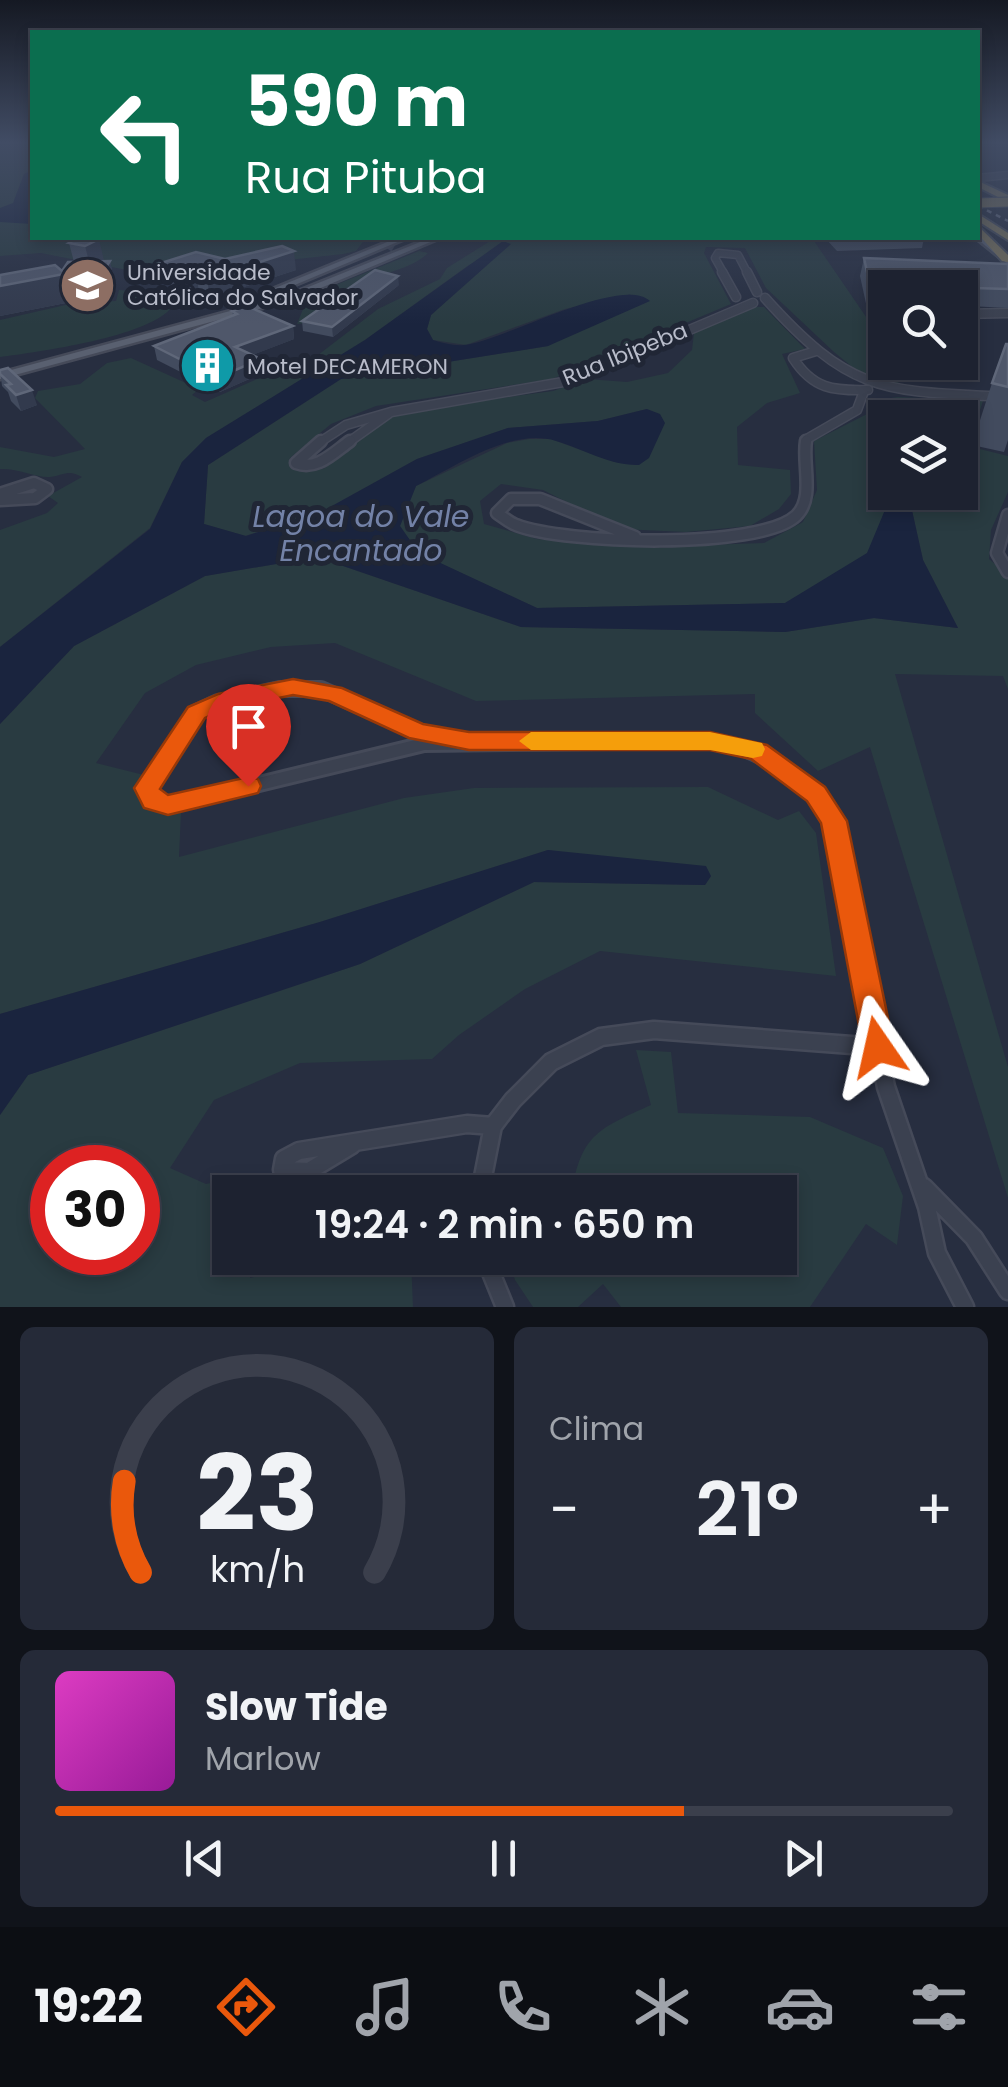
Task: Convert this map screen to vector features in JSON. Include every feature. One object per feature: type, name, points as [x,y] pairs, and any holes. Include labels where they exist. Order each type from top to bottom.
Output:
[{"type":"highway","points":[[980,217],[1008,236]]},
{"type":"highway","points":[[980,232],[1007,256]]},
{"type":"main road","points":[[0,373],[221,318],[306,292],[431,240]]},
{"type":"main road","points":[[382,260],[397,248],[388,242]]},
{"type":"main road","points":[[0,373],[230,306],[301,282],[388,242]]},
{"type":"main road","points":[[221,318],[326,279],[388,242]]},
{"type":"street","points":[[736,301],[716,254],[740,257],[759,299]]},
{"type":"street","points":[[736,301],[740,292],[759,299],[846,375],[880,388]]},
{"type":"street","name":"Rua Ibipeba","points":[[394,410],[318,464],[306,467],[296,463],[302,454],[346,424],[394,410],[569,380],[736,301],[759,299]]},
{"type":"street","points":[[978,317],[1008,315]]},
{"type":"street","points":[[816,352],[793,358],[809,384],[824,390],[880,388],[1008,397]]},
{"type":"street","points":[[635,537],[606,530],[538,498],[511,498],[497,513],[505,523],[580,537],[635,537],[736,536],[786,524],[802,509],[806,498],[807,438],[856,410],[864,391]]},
{"type":"street","points":[[1008,516],[997,544],[999,560],[1008,572]]},
{"type":"street","points":[[469,741],[410,728],[321,690],[293,687],[218,702],[190,719],[147,788],[153,801],[177,804],[408,747],[469,741],[710,741],[744,746],[770,758],[816,794],[834,821],[894,1115],[918,1180],[943,1268],[965,1307]]},
{"type":"street","points":[[408,747],[410,728]]},
{"type":"street","points":[[483,1175],[493,1126],[522,1090],[551,1062],[602,1036],[654,1030],[878,1047]]},
{"type":"street","points":[[352,1145],[467,1124],[493,1126]]},
{"type":"street","points":[[918,1180],[974,1238],[1008,1290]]},
{"type":"street","points":[[492,1275],[504,1307]]},
{"type":"shaded area","points":[[0,202],[30,202],[30,240],[364,240],[356,251],[343,254],[152,275],[41,253],[0,256]]},
{"type":"shaded area","points":[[492,240],[813,240],[868,320],[868,377],[834,352],[766,288],[745,248],[706,247],[704,253],[731,304],[552,379],[376,406],[331,424],[290,458],[296,468],[323,469],[387,419],[416,409],[553,391],[587,379],[627,382],[668,373],[692,350],[694,333],[755,307],[764,307],[805,349],[782,354],[800,393],[767,403],[737,427],[738,465],[790,470],[791,494],[779,509],[750,526],[686,532],[620,529],[543,490],[501,484],[480,501],[484,524],[537,539],[643,547],[764,543],[803,522],[817,490],[814,441],[868,412],[868,510],[885,510],[868,553],[785,603],[537,608],[418,553],[400,526],[416,486],[507,443],[551,439],[614,462],[647,409],[598,421],[508,428],[417,459],[323,511],[245,536],[204,524],[208,465],[341,379],[548,346],[631,294],[565,309],[466,345],[433,340],[427,329],[431,315],[510,244],[469,265],[365,340],[206,438],[182,462],[150,528],[0,647],[0,530],[47,513],[58,503],[48,496],[82,477],[70,473],[45,477],[0,469],[0,447],[54,457],[85,449],[35,398],[38,391],[80,384],[107,363],[131,358],[199,389],[192,395],[205,402],[275,371],[305,365],[378,309],[440,279],[447,268]]},
{"type":"shaded area","points":[[419,251],[428,253],[410,265],[352,286],[306,323],[297,324],[303,309],[322,300],[316,293]]},
{"type":"shaded area","points":[[119,290],[156,294],[172,307],[160,318],[117,335],[0,357],[0,320],[74,303],[116,301]]},
{"type":"shaded area","points":[[898,397],[962,400],[876,400]]},
{"type":"shaded area","points":[[978,448],[1008,456],[1008,492],[991,530],[989,559],[1008,575],[1008,689],[1003,676],[895,674],[1008,1067],[1008,1198],[870,747],[818,771],[755,713],[755,694],[476,701],[335,643],[271,647],[196,665],[145,693],[96,763],[144,775],[138,799],[154,810],[181,812],[179,857],[404,798],[474,788],[708,787],[778,820],[799,811],[816,833],[836,976],[600,951],[525,989],[432,1059],[300,1063],[214,1100],[170,1168],[206,1184],[212,1183],[212,1275],[412,1275],[413,1307],[0,1307],[0,1115],[28,1075],[360,964],[534,882],[705,885],[711,876],[548,850],[320,922],[0,1014],[0,724],[74,646],[205,576],[317,557],[521,627],[785,632],[874,618],[958,628],[923,560],[912,510],[978,510]]},
{"type":"shaded area","points":[[636,1050],[671,1052],[678,1113],[810,1117],[883,1148],[903,1196],[897,1245],[866,1224],[810,1307],[621,1307],[603,1284],[578,1307],[533,1307],[514,1275],[797,1275],[797,1175],[576,1175],[581,1157],[596,1135],[651,1105]]},
{"type":"water","points":[[29,202],[30,224],[0,222],[0,208]]},
{"type":"water","name":"Lagoa do Vale Encantado","points":[[503,241],[511,244],[431,315],[427,329],[433,340],[460,345],[481,341],[614,296],[635,295],[650,301],[548,346],[341,379],[208,465],[204,524],[246,536],[323,511],[417,459],[508,428],[598,421],[647,409],[660,414],[665,423],[649,458],[639,465],[618,463],[556,441],[521,439],[484,451],[416,486],[400,526],[419,553],[537,608],[785,603],[867,553],[885,510],[912,510],[923,560],[958,628],[874,618],[785,632],[521,627],[317,557],[205,576],[74,646],[0,724],[0,647],[150,529],[182,462],[206,438],[365,340]]},
{"type":"water","points":[[548,850],[706,866],[711,876],[705,885],[534,882],[360,964],[28,1075],[0,1115],[0,1014],[320,922]]},
{"type":"building","points":[[75,240],[97,240],[85,246],[69,243]]},
{"type":"building","points":[[282,246],[294,251],[207,279],[196,273],[186,276],[161,263],[196,252],[225,259]]},
{"type":"building","points":[[864,258],[1008,264],[1008,289],[978,288],[978,270],[868,270],[868,276]]},
{"type":"building","points":[[110,261],[103,272],[69,273],[0,286],[0,275],[55,265],[62,271],[68,262]]},
{"type":"building","points":[[375,270],[398,276],[332,327],[302,321]]},
{"type":"building","points":[[247,306],[293,326],[235,347],[261,359],[217,378],[154,346],[237,314],[232,311]]},
{"type":"building","points":[[1008,344],[1008,387],[992,383]]},
{"type":"building","points":[[8,368],[32,390],[16,395],[0,374],[0,370]]},
{"type":"tunnel","points":[[388,249],[394,240]]},
{"type":"railway","points":[[980,207],[1008,221]]},
{"type":"slow traffic","points":[[531,741],[710,741],[753,749]]},
{"type":"place","name":"Universidade Católica do Salvador","points":[[88,285]]},
{"type":"place","name":"Motel DECAMERON","points":[[208,366]]},
{"type":"route","points":[[248,786],[168,805],[153,801],[147,788],[197,712],[218,702],[293,687],[334,693],[418,732],[469,741],[710,741],[744,746],[770,758],[816,794],[830,811],[878,1047]]}]
